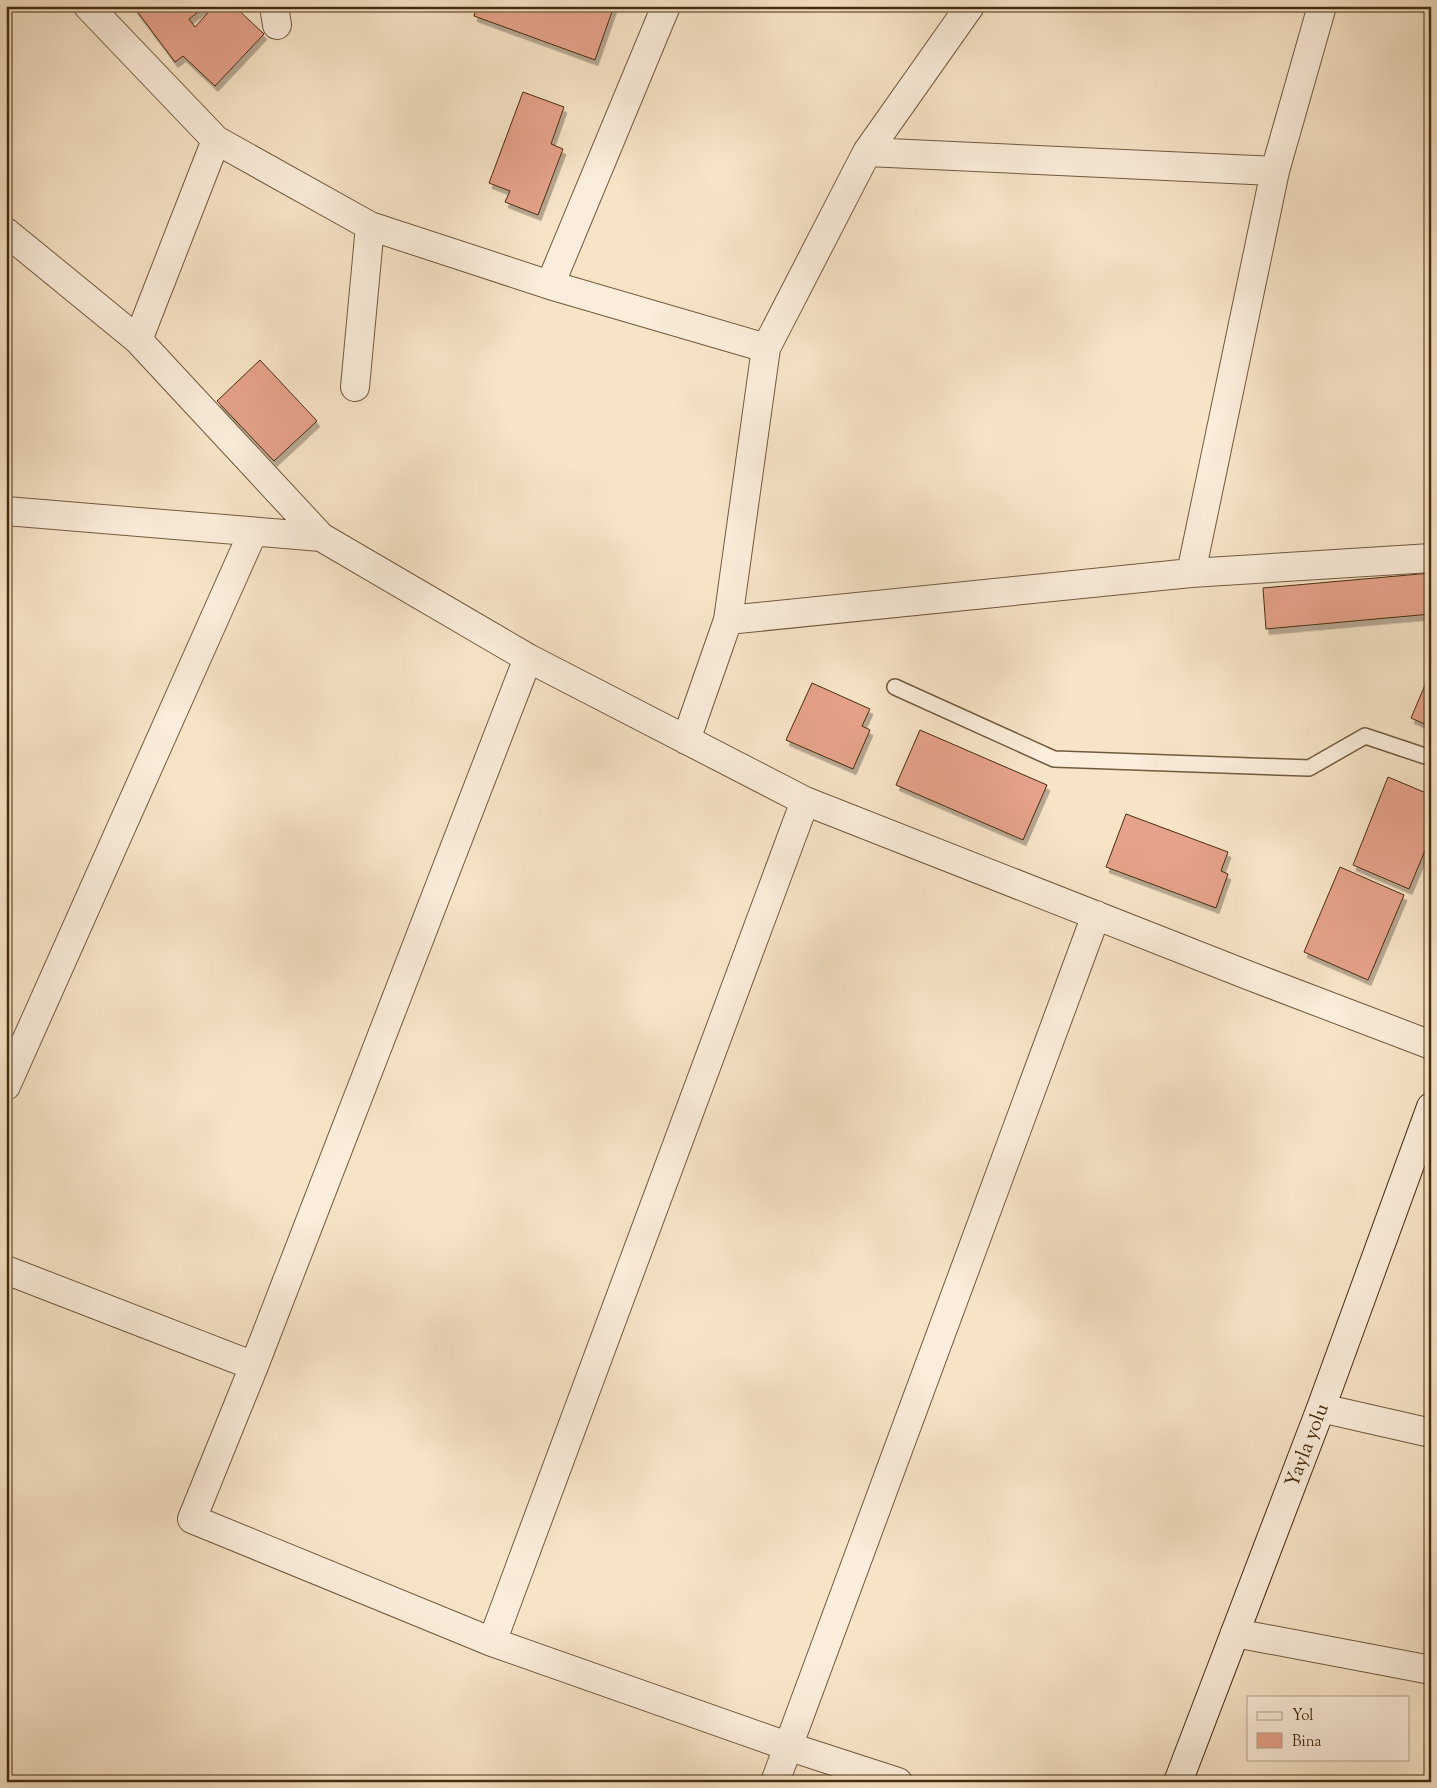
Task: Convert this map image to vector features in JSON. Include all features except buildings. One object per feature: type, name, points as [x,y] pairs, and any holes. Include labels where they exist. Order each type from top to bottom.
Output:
[{"type":"street","points":[[88,6],[216,140],[370,226],[550,285],[766,348]]},
{"type":"street","points":[[550,285],[666,6]]},
{"type":"street","points":[[686,740],[728,620],[766,348],[868,152],[970,6]]},
{"type":"street","points":[[1191,573],[1275,171],[1322,6]]},
{"type":"street","points":[[138,340],[216,140]]},
{"type":"street","points":[[868,152],[1275,171]]},
{"type":"street","points":[[355,387],[370,226]]},
{"type":"street","points":[[6,232],[138,340],[321,537],[528,658],[804,801],[1431,1045]]},
{"type":"street","points":[[6,511],[321,537]]},
{"type":"street","points":[[6,1086],[253,532]]},
{"type":"street","points":[[728,620],[1191,573],[1431,558]]},
{"type":"street","points":[[528,658],[254,1366],[192,1519],[492,1642],[788,1746],[898,1782]]},
{"type":"street","points":[[492,1642],[804,801]]},
{"type":"street","points":[[775,1782],[1096,915]]},
{"type":"street","name":"Yayla yolu","points":[[1178,1782],[1321,1408],[1431,1107]]},
{"type":"street","points":[[6,1270],[254,1366]]},
{"type":"street","points":[[1321,1408],[1431,1433]]},
{"type":"street","points":[[1235,1633],[1431,1670]]},
{"type":"lane","points":[[895,687],[1054,759],[1309,768],[1365,736],[1431,758]]}]
